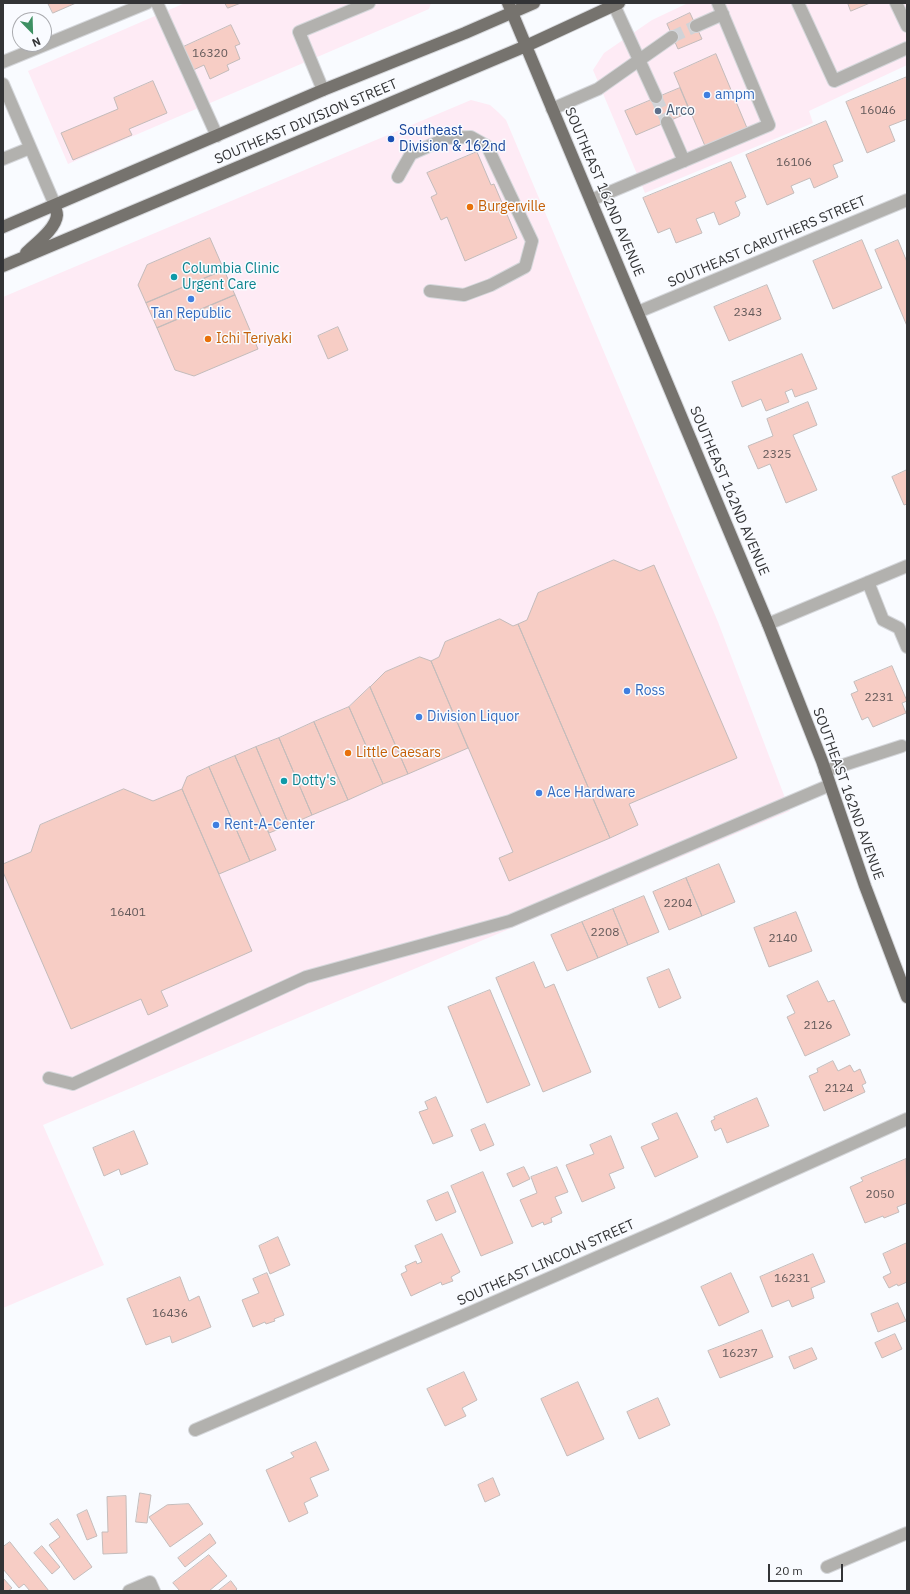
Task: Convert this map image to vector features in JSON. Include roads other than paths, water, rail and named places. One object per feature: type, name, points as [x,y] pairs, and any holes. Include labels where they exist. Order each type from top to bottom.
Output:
[{"type":"main road","name":"SOUTHEAST DIVISION STREET","points":[[3,227],[217,136],[510,8],[534,3]]},
{"type":"main road","name":"SOUTHEAST DIVISION STREET","points":[[3,266],[526,46],[616,4]]},
{"type":"main road","name":"SOUTHEAST 162ND AVENUE","points":[[510,8],[768,624],[825,771],[865,886],[903,975],[907,997]]},
{"type":"main road","points":[[19,259],[48,232],[54,223],[57,215],[54,205]]},
{"type":"street","points":[[3,62],[147,3]]},
{"type":"street","points":[[157,3],[217,136]]},
{"type":"street","points":[[323,90],[299,32],[369,3]]},
{"type":"street","points":[[798,3],[834,82],[907,48]]},
{"type":"street","points":[[896,3],[907,26]]},
{"type":"street","points":[[616,4],[656,97]]},
{"type":"street","points":[[591,200],[770,125],[721,9],[696,26]]},
{"type":"street","points":[[552,108],[598,90],[672,36]]},
{"type":"street","points":[[3,84],[54,205]]},
{"type":"street","points":[[667,122],[684,161]]},
{"type":"street","points":[[398,177],[411,154],[447,138],[470,137],[487,146],[532,241],[525,267],[491,285],[464,295],[430,291]]},
{"type":"street","points":[[3,159],[30,148]]},
{"type":"street","name":"SOUTHEAST CARUTHERS STREET","points":[[638,312],[907,200]]},
{"type":"street","points":[[768,624],[907,566]]},
{"type":"street","points":[[868,582],[883,620],[898,628],[907,647]]},
{"type":"street","points":[[825,771],[902,746]]},
{"type":"street","points":[[49,1078],[73,1084],[306,977],[510,921],[830,785]]},
{"type":"street","name":"SOUTHEAST LINCOLN STREET","points":[[195,1430],[460,1318],[907,1119]]},
{"type":"street","points":[[827,1567],[907,1533]]},
{"type":"street","points":[[129,1591],[152,1586]]},
{"type":"tunnel","points":[[672,37],[696,26]]},
{"type":"tunnel","points":[[656,97],[667,122]]},
{"type":"place","name":"ampm","points":[[707,95]]},
{"type":"place","name":"Arco","points":[[658,111]]},
{"type":"place","name":"Southeast Division & 162nd","points":[[391,139]]},
{"type":"place","name":"Burgerville","points":[[470,207]]},
{"type":"place","name":"Columbia Clinic Urgent Care","points":[[174,277]]},
{"type":"place","name":"Tan Republic","points":[[191,299]]},
{"type":"place","name":"Ichi Teriyaki","points":[[208,339]]},
{"type":"place","name":"Ross","points":[[627,691]]},
{"type":"place","name":"Division Liquor","points":[[419,717]]},
{"type":"place","name":"Little Caesars","points":[[348,753]]},
{"type":"place","name":"Dotty's","points":[[284,781]]},
{"type":"place","name":"Ace Hardware","points":[[539,793]]},
{"type":"place","name":"Rent-A-Center","points":[[216,825]]}]
